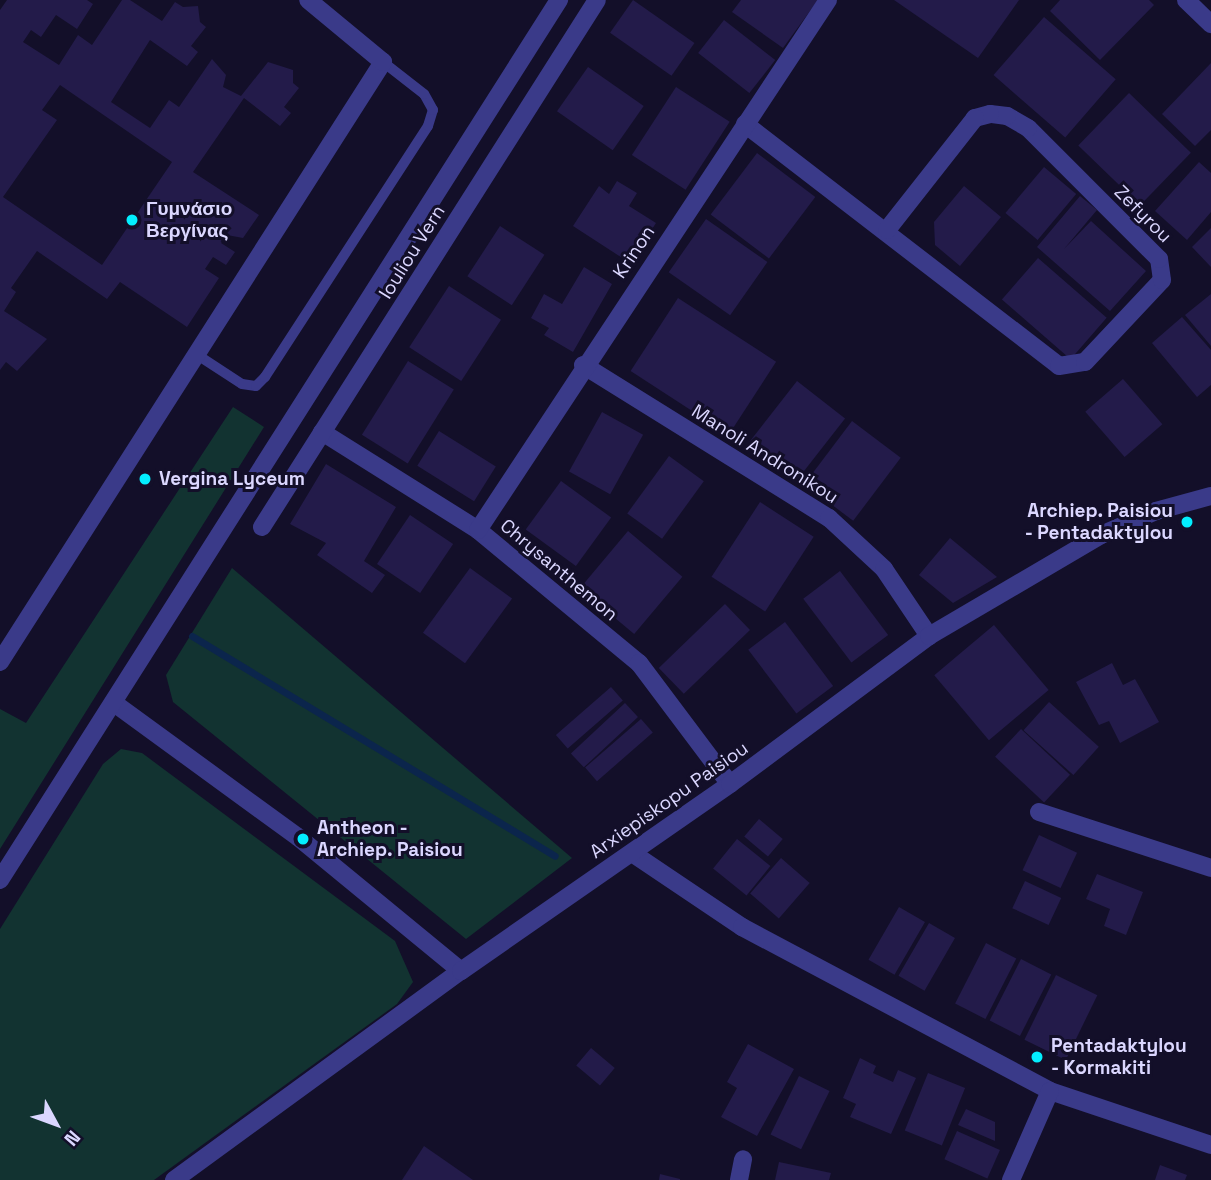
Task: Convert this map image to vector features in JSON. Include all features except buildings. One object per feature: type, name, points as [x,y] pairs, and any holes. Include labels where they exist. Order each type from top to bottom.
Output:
[{"type":"street","points":[[0,662],[7,634],[199,356],[383,62],[308,0]]},
{"type":"street","points":[[0,880],[559,0]]},
{"type":"street","name":"Iouliou Vern","points":[[262,527],[597,0]]},
{"type":"street","name":"Krinon","points":[[478,530],[583,365],[828,0]]},
{"type":"street","points":[[1186,0],[1211,24]]},
{"type":"street","name":"Zefyrou","points":[[745,124],[887,230],[1052,362],[1066,369],[1085,362],[1162,280],[1159,259],[1028,128],[1007,116],[990,114],[975,118],[887,230]]},
{"type":"street","name":"Manoli Andronikou","points":[[583,365],[829,519],[884,569],[929,636]]},
{"type":"street","name":"Chrysanthemon","points":[[322,432],[478,530],[639,663],[730,785]]},
{"type":"street","name":"Arxiepiskopu Paisiou","points":[[174,1180],[461,971],[730,785],[929,636],[1101,535],[1156,511],[1211,496]]},
{"type":"street","points":[[114,703],[298,837],[461,971]]},
{"type":"street","points":[[1039,812],[1211,868]]},
{"type":"street","points":[[632,853],[742,927],[1050,1091],[1211,1145]]},
{"type":"street","points":[[1011,1180],[1050,1091]]},
{"type":"street","points":[[739,1180],[743,1159]]},
{"type":"lane","points":[[199,356],[242,384],[256,386],[265,377],[428,126],[433,110],[424,94],[383,62]]},
{"type":"green space","points":[[233,407],[264,427],[0,849],[0,709],[26,723]]},
{"type":"green space","points":[[232,568],[572,858],[466,939],[173,702],[166,675]]},
{"type":"green space","points":[[121,749],[142,753],[395,941],[413,982],[397,1004],[154,1180],[0,1180],[0,929],[103,764]]},
{"type":"waterway","points":[[192,636],[555,856]]},
{"type":"place","name":"Γυμνάσιο Βεργίνας","points":[[132,220]]},
{"type":"place","name":"Vergina Lyceum","points":[[145,479]]},
{"type":"place","name":"Archiep. Paisiou - Pentadaktylou","points":[[1187,522]]},
{"type":"place","name":"Antheon - Archiep. Paisiou","points":[[303,839]]},
{"type":"place","name":"Pentadaktylou - Kormakiti","points":[[1037,1057]]}]
